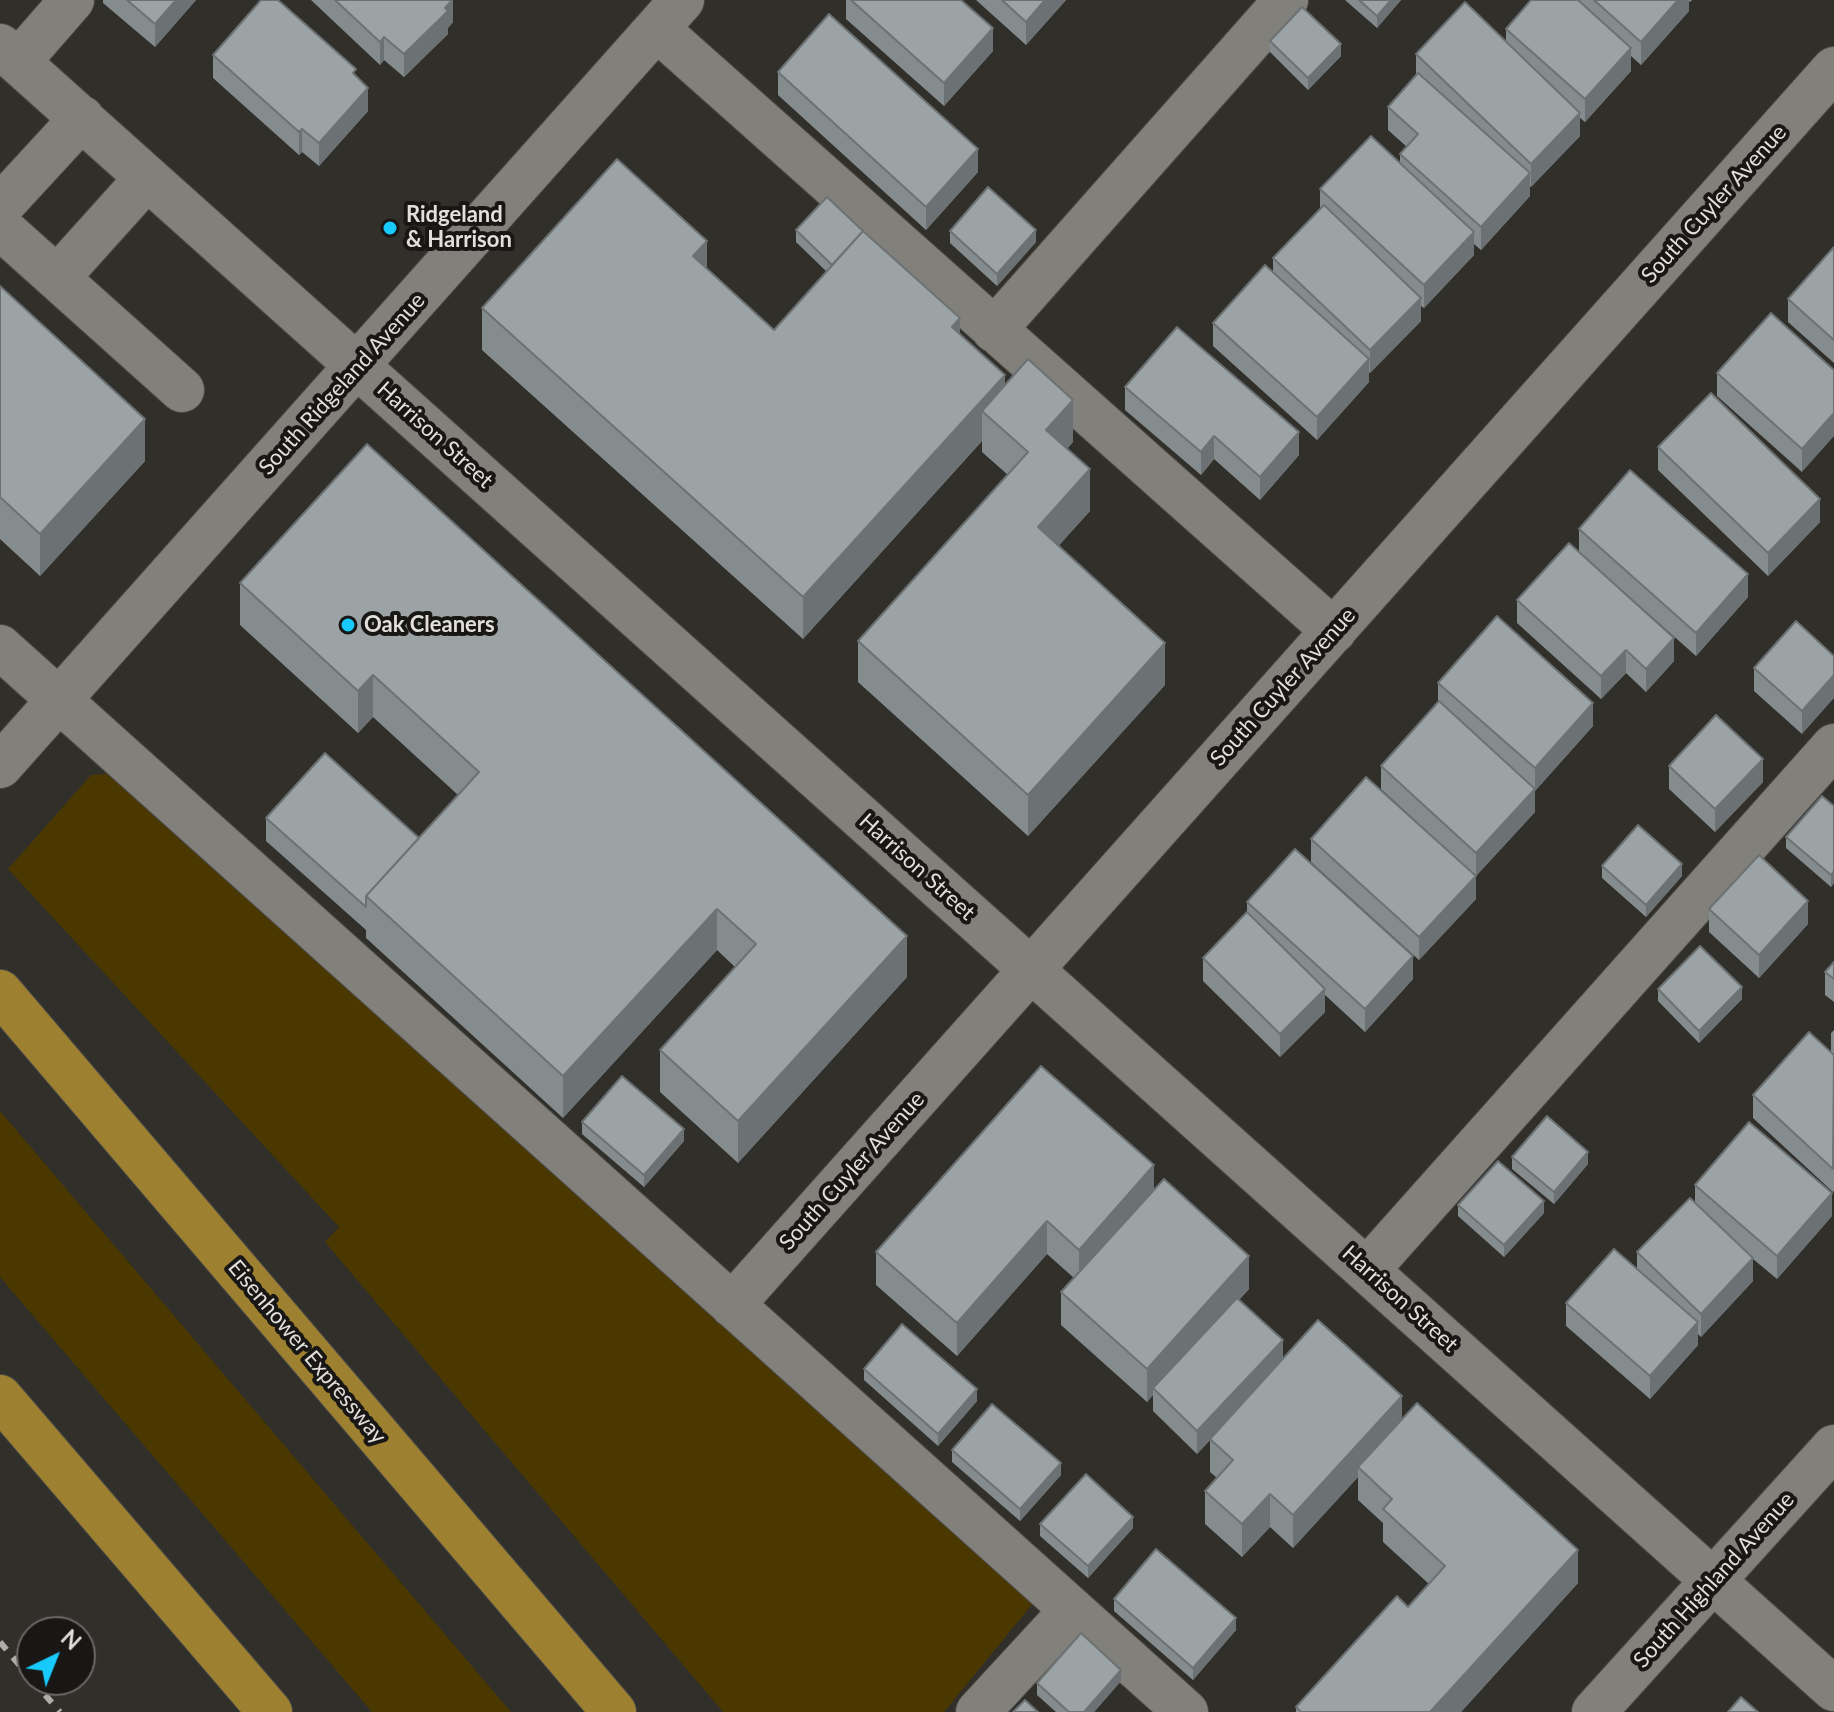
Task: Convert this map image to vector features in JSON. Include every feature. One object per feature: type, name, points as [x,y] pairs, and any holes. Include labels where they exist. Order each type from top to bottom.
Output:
[{"type":"highway","name":"Eisenhower Expressway","points":[[0,992],[614,1712]]},
{"type":"highway","points":[[0,1397],[270,1712]]},
{"type":"street","points":[[9,54],[72,0]]},
{"type":"street","points":[[994,330],[1286,0]]},
{"type":"street","points":[[670,14],[994,330],[1334,631]]},
{"type":"street","name":"South Ridgeland Avenue","points":[[0,766],[670,14]]},
{"type":"street","name":"Harrison Street","points":[[9,54],[1834,1689]]},
{"type":"street","name":"South Cuyler Avenue","points":[[732,1305],[1834,69]]},
{"type":"street","points":[[0,207],[82,118]]},
{"type":"street","points":[[57,278],[147,178]]},
{"type":"street","points":[[0,227],[182,390]]},
{"type":"street","points":[[0,647],[1186,1712]]},
{"type":"street","points":[[1367,1270],[1834,746]]},
{"type":"street","name":"South Highland Avenue","points":[[1594,1712],[1834,1447]]},
{"type":"street","points":[[978,1712],[1072,1610]]},
{"type":"shaded area","points":[[107,774],[1034,1602],[944,1712],[723,1712],[325,1242],[339,1227],[8,869],[91,775]]},
{"type":"shaded area","points":[[0,1111],[511,1712],[372,1712],[0,1277]]},
{"type":"building","points":[[127,0],[176,0],[155,24]]},
{"type":"building","points":[[261,0],[278,0],[356,69],[353,73],[368,88],[319,143],[302,129],[299,132],[213,55]]},
{"type":"building","points":[[335,0],[452,0],[445,8],[448,11],[404,54],[384,37],[380,42]]},
{"type":"building","points":[[851,0],[961,0],[993,28],[944,83]]},
{"type":"building","points":[[1002,0],[1045,0],[1026,22]]},
{"type":"building","points":[[1359,0],[1391,0],[1377,16]]},
{"type":"building","points":[[1531,0],[1578,0],[1631,48],[1585,99],[1506,29]]},
{"type":"building","points":[[1594,0],[1678,0],[1641,42]]},
{"type":"building","points":[[1465,2],[1580,113],[1531,164],[1416,54]]},
{"type":"building","points":[[1302,7],[1341,44],[1308,78],[1270,41]]},
{"type":"building","points":[[829,14],[978,149],[926,207],[778,72]]},
{"type":"building","points":[[1418,73],[1530,173],[1481,227],[1400,154],[1418,134],[1388,107]]},
{"type":"building","points":[[1371,136],[1474,232],[1424,285],[1320,189]]},
{"type":"building","points":[[617,159],[707,241],[693,256],[774,330],[863,231],[960,318],[952,327],[1005,375],[803,597],[482,308]]},
{"type":"building","points":[[988,187],[1036,230],[997,274],[950,231]]},
{"type":"building","points":[[827,197],[863,231],[832,265],[796,230]]},
{"type":"building","points":[[1324,205],[1421,298],[1370,350],[1273,258]]},
{"type":"building","points":[[1834,247],[1834,340],[1788,299]]},
{"type":"building","points":[[1265,265],[1369,359],[1317,417],[1213,323]]},
{"type":"building","points":[[0,286],[145,419],[40,534],[0,497]]},
{"type":"building","points":[[1771,313],[1834,370],[1834,413],[1802,449],[1717,373]]},
{"type":"building","points":[[1177,327],[1299,432],[1260,477],[1214,436],[1201,452],[1125,387]]},
{"type":"building","points":[[1028,359],[1073,400],[1046,430],[1090,469],[1038,527],[1165,643],[1028,795],[858,641],[1028,452],[982,411]]},
{"type":"building","points":[[1711,393],[1820,499],[1768,553],[1658,447]]},
{"type":"building","points":[[367,444],[907,936],[738,1121],[660,1050],[756,944],[717,909],[563,1076],[366,896],[479,772],[373,675],[358,691],[240,583]]},
{"type":"building","points":[[1630,470],[1748,574],[1696,633],[1579,529]]},
{"type":"building","points":[[1569,543],[1674,638],[1646,669],[1626,650],[1601,676],[1517,600]]},
{"type":"building","points":[[1497,616],[1593,703],[1535,768],[1438,683]]},
{"type":"building","points":[[1796,621],[1834,656],[1834,675],[1802,711],[1754,668]]},
{"type":"building","points":[[1439,701],[1535,789],[1476,853],[1381,766]]},
{"type":"building","points":[[1716,715],[1763,759],[1715,809],[1669,766]]},
{"type":"building","points":[[325,753],[419,838],[366,896],[366,907],[266,818]]},
{"type":"building","points":[[1366,777],[1476,876],[1419,937],[1311,839]]},
{"type":"building","points":[[1822,796],[1834,806],[1834,871],[1831,875],[1786,837]]},
{"type":"building","points":[[1638,825],[1682,864],[1646,905],[1602,866]]},
{"type":"building","points":[[1295,849],[1413,956],[1365,1009],[1247,902]]},
{"type":"building","points":[[1759,855],[1808,901],[1759,955],[1709,909]]},
{"type":"building","points":[[1247,912],[1325,989],[1280,1034],[1203,958]]},
{"type":"building","points":[[1700,946],[1742,987],[1699,1031],[1658,989]]},
{"type":"building","points":[[1834,962],[1834,979],[1825,972]]},
{"type":"building","points":[[1809,1032],[1834,1055],[1833,1169],[1753,1095]]},
{"type":"building","points":[[1041,1066],[1154,1165],[1079,1250],[1047,1221],[957,1323],[876,1252]]},
{"type":"building","points":[[622,1076],[684,1129],[644,1175],[582,1122]]},
{"type":"building","points":[[1547,1116],[1588,1152],[1554,1192],[1512,1157]]},
{"type":"building","points":[[1749,1122],[1832,1193],[1777,1256],[1695,1185]]},
{"type":"building","points":[[1498,1161],[1544,1201],[1504,1245],[1458,1205]]},
{"type":"building","points":[[1164,1179],[1249,1256],[1147,1369],[1061,1292]]},
{"type":"building","points":[[1690,1198],[1753,1258],[1701,1314],[1637,1252]]},
{"type":"building","points":[[1614,1249],[1698,1322],[1650,1376],[1566,1303]]},
{"type":"building","points":[[1237,1298],[1283,1340],[1197,1431],[1153,1388]]},
{"type":"building","points":[[1318,1320],[1402,1396],[1293,1515],[1270,1494],[1242,1524],[1205,1491],[1233,1460],[1210,1439]]},
{"type":"building","points":[[902,1324],[977,1389],[938,1434],[864,1369]]},
{"type":"building","points":[[1417,1403],[1578,1550],[1430,1712],[1301,1712],[1296,1707],[1397,1596],[1408,1607],[1445,1566],[1383,1509],[1392,1499],[1358,1467]]},
{"type":"building","points":[[992,1404],[1061,1463],[1020,1509],[952,1450]]},
{"type":"building","points":[[1086,1474],[1133,1517],[1088,1566],[1040,1524]]},
{"type":"building","points":[[1156,1549],[1236,1618],[1193,1668],[1114,1599]]},
{"type":"building","points":[[1081,1633],[1121,1670],[1084,1712],[1069,1712],[1037,1683]]},
{"type":"building","points":[[1741,1697],[1758,1712],[1728,1712]]},
{"type":"building","points":[[1025,1700],[1038,1712],[1013,1712]]},
{"type":"railway","points":[[0,1642],[16,1661]]},
{"type":"railway","points":[[46,1696],[60,1712]]},
{"type":"place","name":"Ridgeland & Harrison","points":[[390,228]]},
{"type":"place","name":"Oak Cleaners","points":[[348,625]]}]
